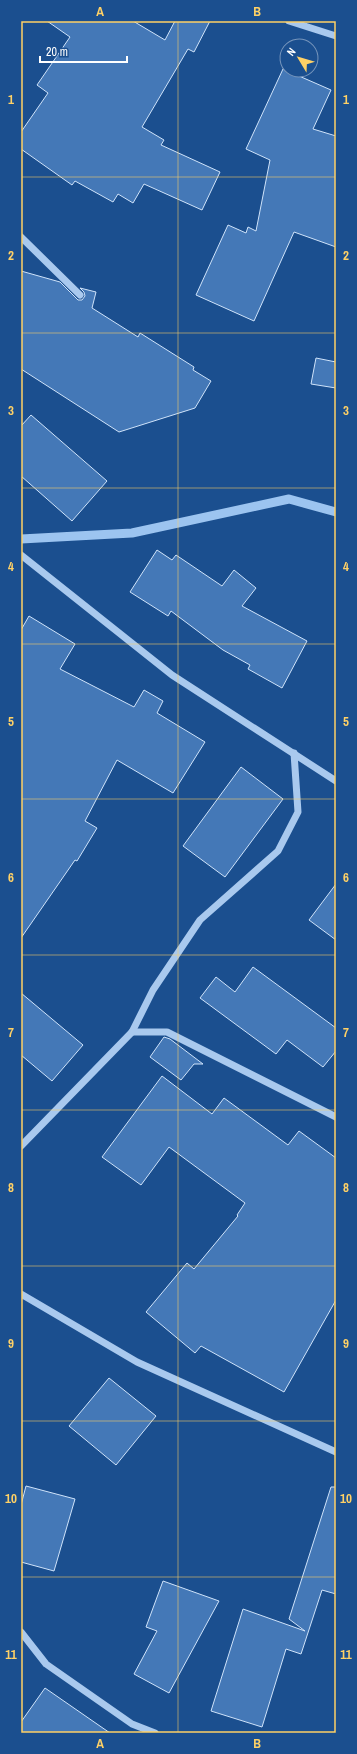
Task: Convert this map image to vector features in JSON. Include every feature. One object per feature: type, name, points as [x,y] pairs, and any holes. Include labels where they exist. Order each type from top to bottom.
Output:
[{"type":"street","points":[[289,21],[336,36]]},
{"type":"street","points":[[21,237],[80,295]]},
{"type":"street","points":[[21,555],[172,675],[336,781]]},
{"type":"street","points":[[21,1146],[132,1032],[153,990],[200,920],[278,851],[298,812],[294,753]]},
{"type":"street","points":[[132,1032],[167,1032],[336,1117]]},
{"type":"street","points":[[21,1294],[137,1362],[336,1452]]},
{"type":"street","points":[[21,1632],[46,1664],[132,1724],[155,1733]]},
{"type":"building","points":[[47,21],[133,21],[165,40],[175,21],[210,21],[194,52],[188,49],[142,127],[164,140],[161,145],[220,172],[202,210],[144,184],[133,203],[118,194],[113,202],[75,181],[72,185],[21,149],[21,132],[48,93],[37,85],[70,37]]},
{"type":"building","points":[[279,78],[304,78],[331,90],[313,129],[336,136],[336,247],[294,232],[254,321],[196,295],[228,225],[246,233],[248,227],[256,231],[270,160],[246,149]]},
{"type":"building","points":[[21,271],[60,282],[78,300],[82,300],[85,296],[84,292],[80,288],[96,292],[92,308],[138,337],[140,333],[194,367],[193,370],[211,381],[195,408],[119,432],[21,369]]},
{"type":"building","points":[[316,358],[336,362],[336,388],[311,384]]},
{"type":"building","points":[[31,415],[107,481],[72,521],[21,476],[21,426]]},
{"type":"building","points":[[157,550],[172,560],[176,555],[222,586],[234,570],[256,588],[242,606],[307,641],[282,688],[248,669],[250,665],[223,650],[171,611],[168,616],[130,592]]},
{"type":"building","points":[[29,616],[75,644],[60,669],[134,707],[144,690],[163,701],[157,713],[205,742],[173,793],[117,760],[85,821],[97,828],[77,861],[75,860],[21,938],[21,630]]},
{"type":"building","points":[[241,767],[283,799],[225,877],[183,846]]},
{"type":"building","points":[[336,884],[336,940],[309,920]]},
{"type":"building","points":[[253,967],[336,1028],[336,1051],[323,1067],[287,1040],[276,1054],[200,998],[216,977],[235,992]]},
{"type":"building","points":[[21,993],[83,1045],[52,1081],[21,1055]]},
{"type":"building","points":[[164,1037],[170,1039],[203,1064],[194,1064],[181,1080],[150,1057]]},
{"type":"building","points":[[162,1076],[212,1114],[224,1098],[288,1145],[299,1131],[336,1158],[336,1300],[284,1392],[201,1346],[195,1353],[146,1312],[187,1263],[194,1269],[238,1216],[237,1215],[245,1203],[169,1147],[141,1185],[102,1157]]},
{"type":"building","points":[[109,1378],[156,1416],[116,1465],[69,1426]]},
{"type":"building","points":[[26,1486],[75,1499],[54,1571],[21,1562],[21,1505]]},
{"type":"building","points":[[331,1487],[336,1487],[336,1594],[322,1590],[301,1654],[286,1649],[262,1727],[211,1711],[243,1609],[305,1631],[289,1619]]},
{"type":"building","points":[[163,1581],[219,1601],[169,1693],[134,1674],[157,1631],[146,1627]]},
{"type":"building","points":[[45,1688],[110,1733],[21,1733],[21,1722]]},
{"type":"waterway","points":[[21,539],[132,533],[289,499],[336,512]]}]
